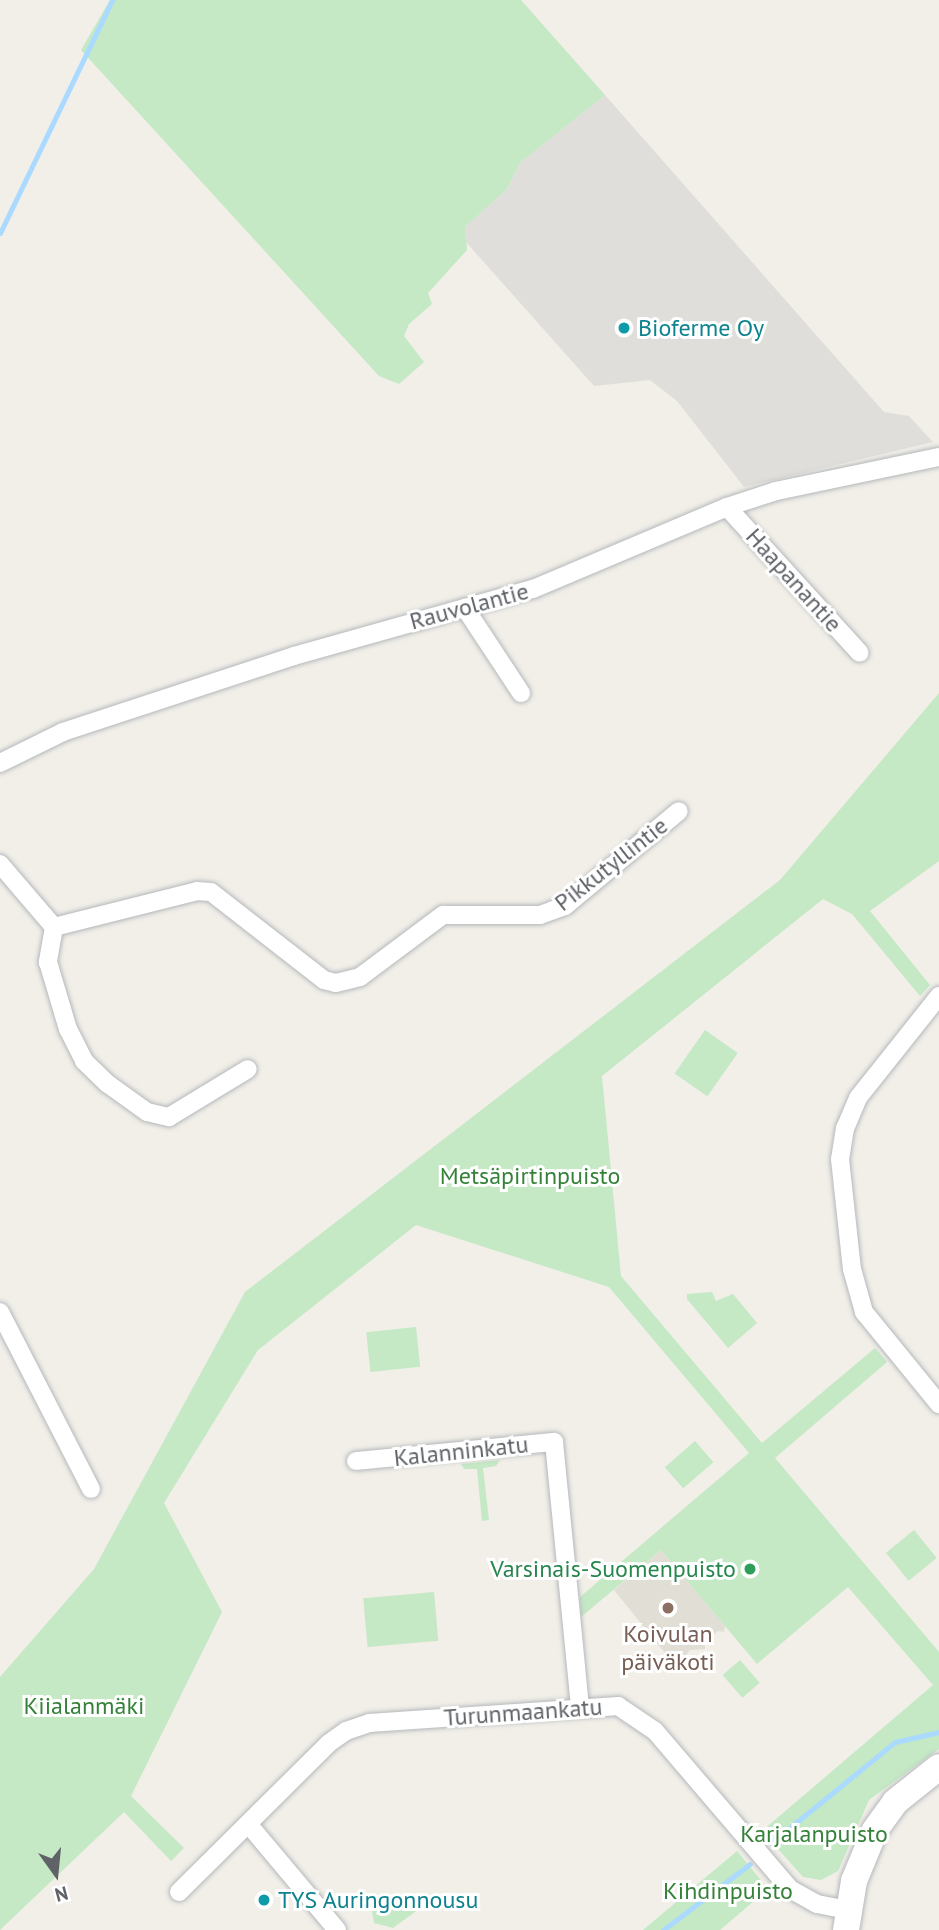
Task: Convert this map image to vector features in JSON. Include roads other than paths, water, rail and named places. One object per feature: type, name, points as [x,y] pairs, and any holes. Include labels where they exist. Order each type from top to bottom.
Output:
[{"type":"street","name":"Rauvolantie","points":[[0,763],[63,732],[294,656],[584,571],[727,507],[776,491],[939,457]]},
{"type":"street","name":"Haapanantie","points":[[727,507],[860,653]]},
{"type":"street","points":[[465,608],[522,693]]},
{"type":"street","name":"Pikkutyllintie","points":[[54,928],[197,891],[211,892],[324,980],[349,982],[443,915],[540,915],[565,906],[679,811]]},
{"type":"street","points":[[0,864],[54,928],[48,962],[68,1029],[84,1061],[108,1084],[147,1112],[169,1117],[248,1069]]},
{"type":"street","points":[[939,996],[858,1098],[845,1128],[840,1159],[852,1269],[864,1312],[939,1404]]},
{"type":"street","points":[[0,1312],[91,1489]]},
{"type":"street","name":"Kalanninkatu","points":[[356,1461],[554,1442],[580,1705]]},
{"type":"street","name":"Turunmaankatu","points":[[179,1892],[329,1743],[346,1731],[369,1723],[580,1705],[618,1706],[642,1719],[790,1889],[847,1920]]},
{"type":"street","points":[[847,1920],[854,1881],[885,1814],[906,1791],[939,1768]]},
{"type":"street","points":[[249,1825],[337,1930]]},
{"type":"waterway","points":[[0,233],[112,0]]},
{"type":"waterway","points":[[771,1843],[895,1742],[939,1732]]},
{"type":"waterway","points":[[663,1930],[750,1864]]},
{"type":"place","name":"Bioferme Oy","points":[[624,328]]},
{"type":"place","name":"Varsinais-Suomenpuisto","points":[[750,1569]]},
{"type":"place","name":"Koivulan päiväkoti","points":[[668,1608]]},
{"type":"place","name":"TYS Auringonnousu","points":[[264,1900]]},
{"type":"park label","name":"Metsäpirtinpuisto","points":[[530,1176]]},
{"type":"park label","name":"Kiialanmäki","points":[[84,1706]]},
{"type":"park label","name":"Karjalanpuisto","points":[[814,1834]]},
{"type":"park label","name":"Kihdinpuisto","points":[[728,1891]]}]
